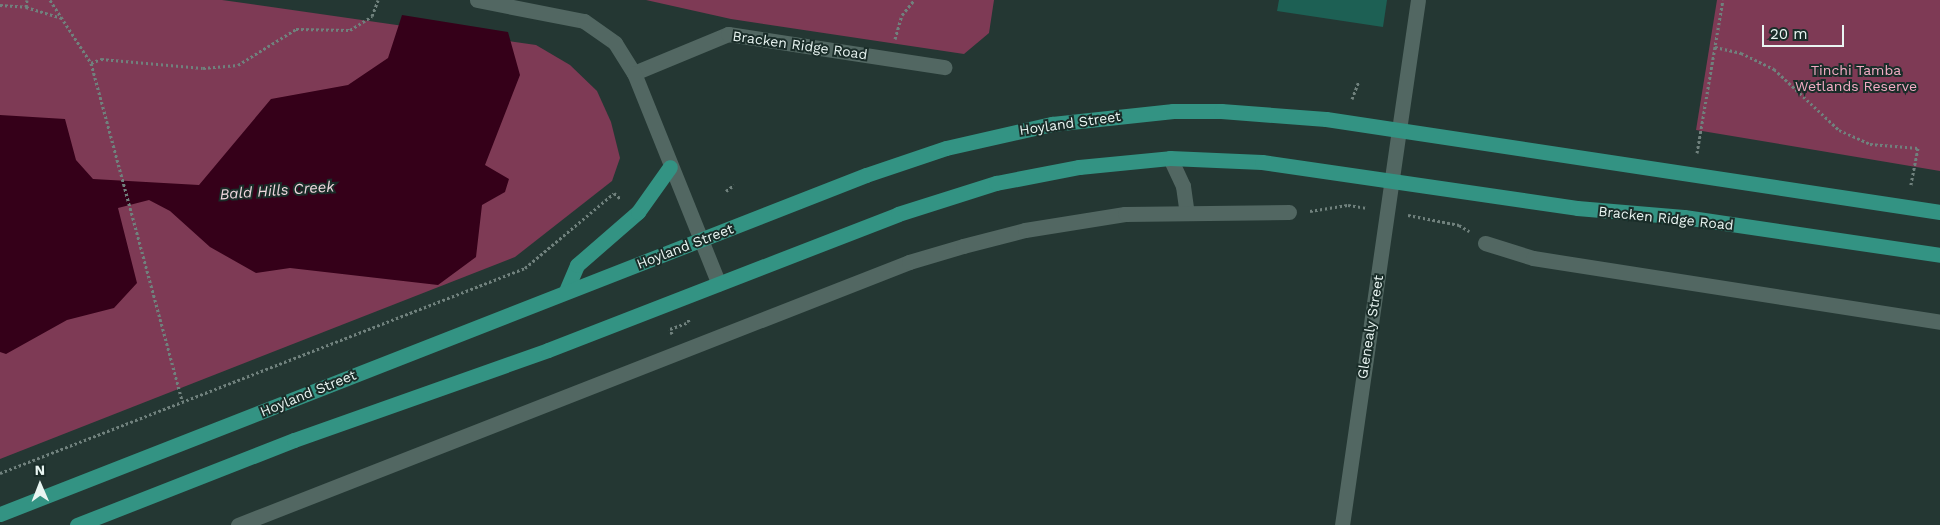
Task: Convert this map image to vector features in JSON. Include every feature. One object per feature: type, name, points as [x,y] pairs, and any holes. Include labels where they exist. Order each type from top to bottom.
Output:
[{"type":"main road","name":"Hoyland Street","points":[[0,514],[566,291],[946,148],[1052,124],[1173,112],[1221,111],[1326,119],[1399,130]]},
{"type":"main road","points":[[1399,130],[1940,212]]},
{"type":"main road","points":[[77,525],[294,440],[539,353],[961,192],[1079,167],[1170,158],[1262,162],[1392,180]]},
{"type":"main road","points":[[566,291],[577,266],[638,212],[670,167]]},
{"type":"main road","name":"Bracken Ridge Road","points":[[1392,180],[1577,208],[1684,217],[1940,255]]},
{"type":"street","points":[[477,0],[584,21],[615,44],[634,73],[670,167],[719,284]]},
{"type":"street","name":"Glenealy Street","points":[[1342,525],[1418,0]]},
{"type":"street","name":"Bracken Ridge Road","points":[[634,73],[728,34],[944,67]]},
{"type":"street","points":[[1170,158],[1182,186],[1187,213]]},
{"type":"street","points":[[238,525],[909,262],[1007,234],[1077,220],[1124,214],[1289,212]]},
{"type":"street","points":[[1485,243],[1532,258],[1940,322]]},
{"type":"path","points":[[26,7],[28,0]]},
{"type":"path","points":[[50,0],[91,63],[182,401]]},
{"type":"path","points":[[91,63],[101,59],[203,68],[238,65],[296,29],[350,30],[372,16],[378,0]]},
{"type":"path","points":[[889,58],[902,15],[914,0]]},
{"type":"path","points":[[1697,153],[1723,0]]},
{"type":"path","points":[[0,5],[26,7],[61,19]]},
{"type":"path","points":[[1715,47],[1741,53],[1774,69],[1839,130],[1870,144],[1918,148],[1910,185]]},
{"type":"path","points":[[1352,99],[1358,81]]},
{"type":"path","points":[[726,191],[734,186]]},
{"type":"path","points":[[0,473],[525,268],[614,193],[629,204]]},
{"type":"path","points":[[1311,211],[1355,206]]},
{"type":"path","points":[[1432,219],[1466,229]]},
{"type":"green space","points":[[0,0],[222,0],[536,45],[570,65],[597,91],[611,122],[620,158],[612,181],[515,257],[0,459]]},
{"type":"green space","points":[[646,0],[994,0],[989,33],[964,54],[731,19]]},
{"type":"green space","name":"Tinchi Tamba Wetlands Reserve","points":[[1717,0],[1940,0],[1940,171],[1696,130]]},
{"type":"water","name":"Bald Hills Creek","points":[[402,15],[508,32],[520,75],[485,165],[509,179],[505,192],[482,205],[476,257],[438,285],[290,268],[256,273],[210,247],[170,211],[149,200],[118,208],[137,283],[114,308],[67,320],[6,354],[0,352],[0,115],[65,119],[76,160],[93,179],[199,185],[271,99],[348,85],[388,58]]},
{"type":"building","points":[[1279,0],[1387,0],[1383,27],[1277,11]]}]
